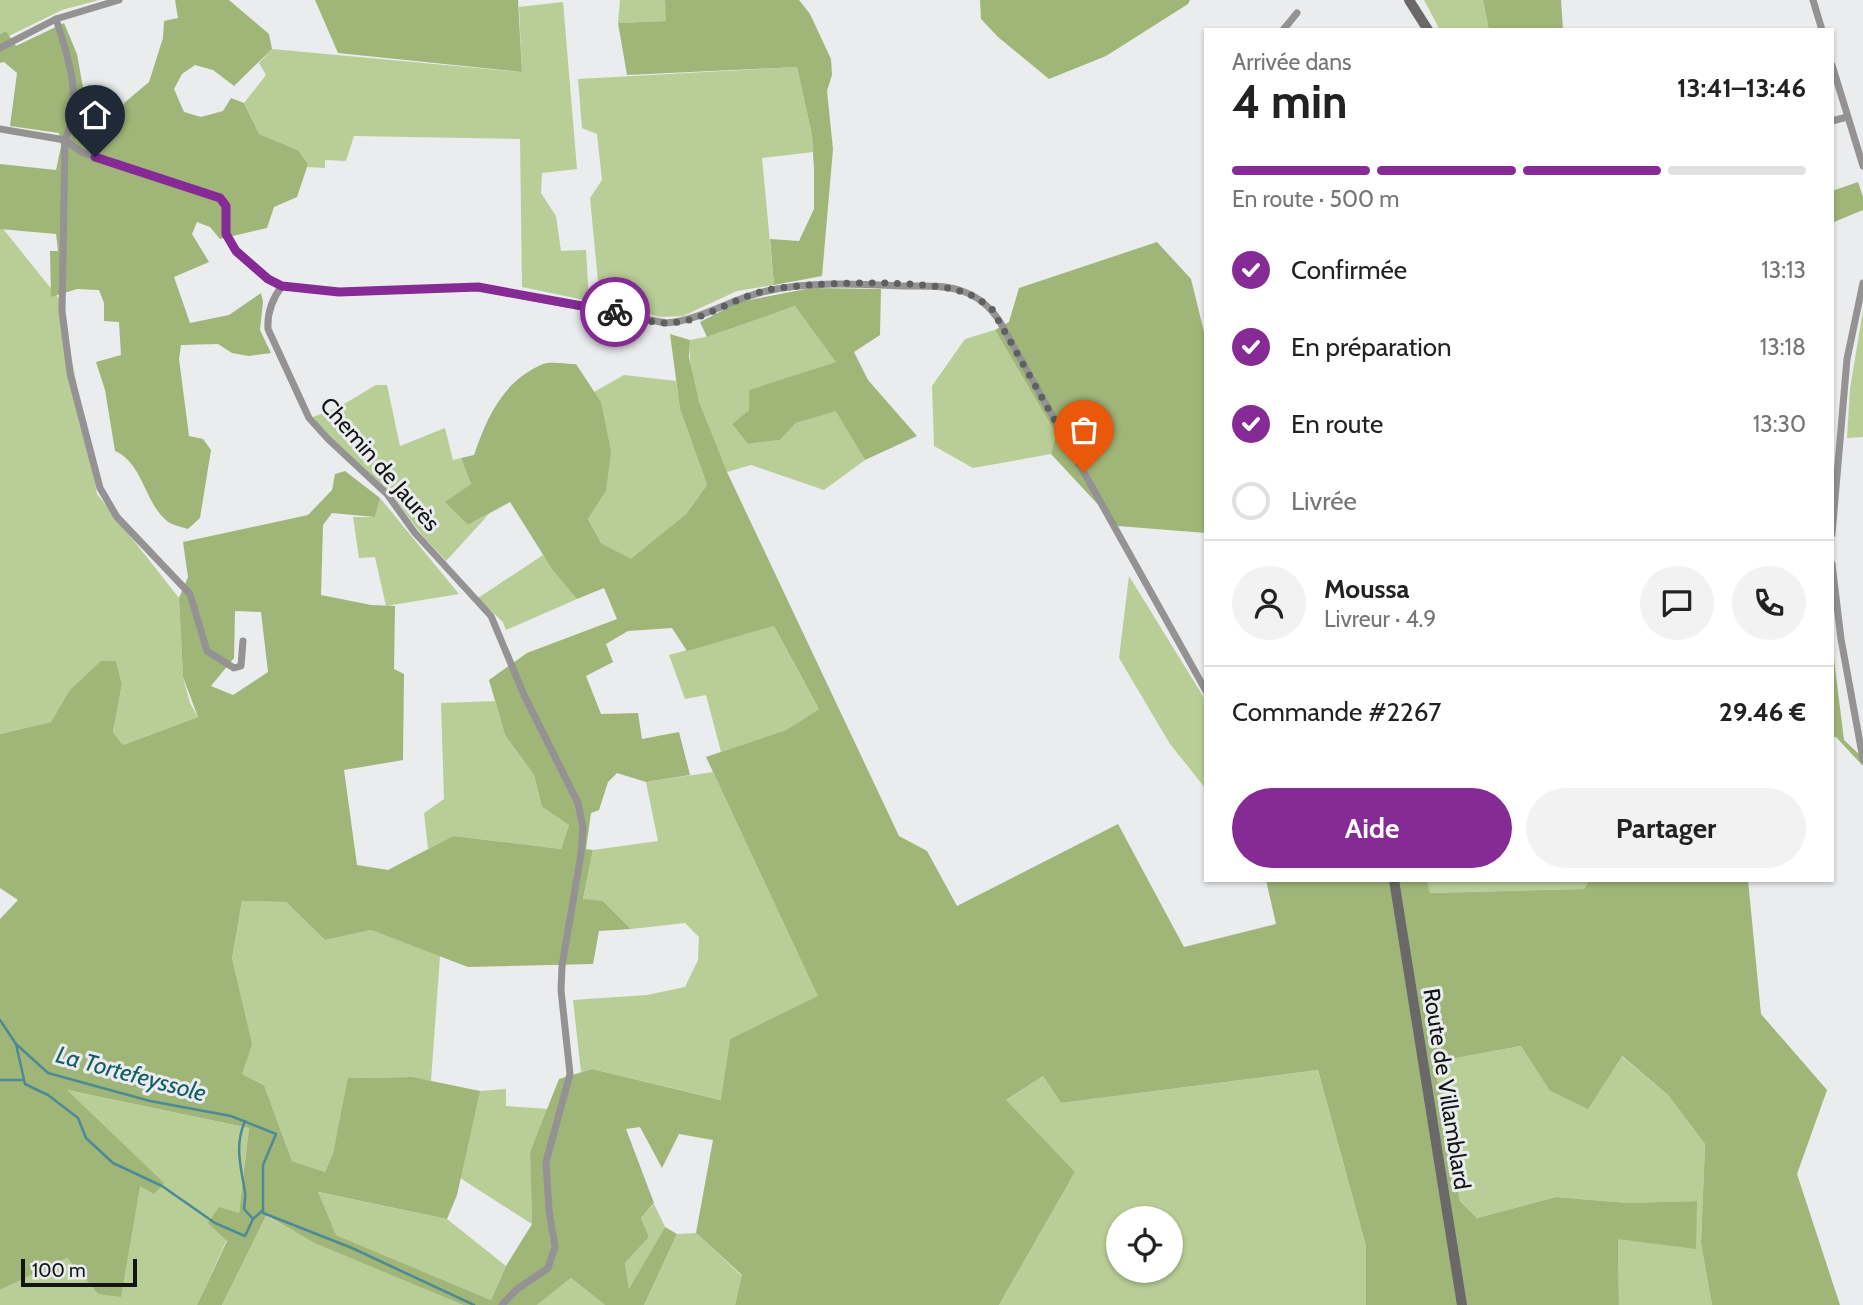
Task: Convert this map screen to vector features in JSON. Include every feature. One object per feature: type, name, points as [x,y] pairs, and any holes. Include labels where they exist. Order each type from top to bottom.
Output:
[{"type":"street","points":[[0,48],[56,19],[118,0]]},
{"type":"street","points":[[1409,0],[1427,28]]},
{"type":"street","points":[[1813,0],[1821,28]]},
{"type":"street","points":[[1285,28],[1297,13]]},
{"type":"street","points":[[56,19],[72,69],[74,98],[70,129],[65,140],[62,311],[70,373],[100,488],[117,517],[190,594],[207,651],[234,668],[241,666],[243,661],[243,641]]},
{"type":"street","points":[[1834,72],[1863,166]]},
{"type":"street","points":[[1834,120],[1847,117]]},
{"type":"street","points":[[0,129],[65,140],[81,152],[220,198],[226,206],[226,234],[236,251],[268,279],[282,286],[339,292],[478,287],[666,323],[685,321],[737,299],[768,290],[813,285],[932,286],[959,290],[982,300],[992,309],[1204,687]]},
{"type":"street","name":"Chemin de Jaurès","points":[[282,286],[273,298],[267,318],[268,329],[309,418],[387,494],[415,533],[491,616],[524,695],[578,803],[583,828],[581,854],[562,966],[561,990],[570,1074],[546,1162],[554,1251],[548,1268],[516,1290],[502,1305]]},
{"type":"street","points":[[1834,511],[1847,359],[1862,288]]},
{"type":"street","points":[[1834,581],[1841,639],[1863,759]]},
{"type":"street","name":"Route de Villamblard","points":[[1394,882],[1462,1305]]},
{"type":"green space","points":[[0,0],[99,0],[62,10],[9,36],[6,31],[0,34]]},
{"type":"green space","points":[[175,0],[229,0],[269,34],[272,49],[234,86],[213,70],[195,65],[182,74],[174,89],[184,112],[201,117],[223,111],[231,98],[244,103],[259,134],[298,150],[308,164],[297,197],[274,207],[267,228],[220,239],[210,227],[197,222],[192,234],[209,262],[174,277],[190,323],[229,315],[261,293],[263,302],[260,330],[271,353],[249,356],[232,353],[218,344],[181,345],[179,359],[189,436],[203,439],[211,450],[200,518],[188,529],[169,522],[159,513],[132,464],[115,451],[105,390],[96,362],[121,355],[119,322],[104,321],[104,303],[99,290],[77,289],[51,297],[50,251],[58,251],[56,234],[0,229],[0,164],[56,170],[61,146],[59,133],[10,126],[17,73],[4,62],[0,63],[0,34],[6,31],[16,46],[64,23],[77,54],[85,99],[76,140],[108,145],[124,103],[149,82],[163,38],[164,21],[178,18]]},
{"type":"green space","points":[[315,0],[518,0],[522,72],[338,53]]},
{"type":"green space","points":[[620,0],[665,0],[667,21],[618,23]]},
{"type":"green space","points":[[665,0],[799,0],[810,14],[831,59],[832,75],[827,91],[833,149],[822,276],[774,285],[770,239],[799,241],[814,209],[812,135],[797,67],[627,75],[618,23],[666,21]]},
{"type":"green space","points":[[980,0],[1190,0],[1188,4],[1106,56],[1049,79],[998,37],[981,19]]},
{"type":"green space","points":[[1424,0],[1483,0],[1489,28],[1439,28]]},
{"type":"green space","points":[[1483,0],[1561,0],[1563,28],[1489,28]]},
{"type":"green space","points":[[563,2],[577,169],[542,173],[541,193],[556,216],[561,251],[586,250],[589,301],[522,287],[520,139],[354,136],[346,161],[325,160],[325,168],[307,167],[308,164],[298,150],[259,134],[244,103],[266,75],[259,63],[272,49],[522,72],[519,7]]},
{"type":"green space","points":[[797,67],[812,135],[813,152],[762,158],[774,285],[737,291],[683,316],[660,317],[600,302],[590,198],[602,180],[597,134],[582,128],[578,79]]},
{"type":"green space","points":[[1858,182],[1863,197],[1863,210],[1834,222],[1834,190]]},
{"type":"green space","points":[[0,225],[61,301],[97,494],[179,598],[183,677],[190,703],[198,717],[123,745],[113,732],[122,684],[116,661],[69,691],[51,722],[0,734]]},
{"type":"green space","points":[[1157,242],[1191,279],[1204,332],[1204,533],[1118,526],[1051,454],[1056,434],[995,330],[1009,322],[1019,288]]},
{"type":"green space","points":[[811,288],[881,289],[880,335],[854,352],[868,380],[917,436],[865,460],[836,411],[796,423],[780,440],[748,444],[732,424],[749,410],[749,390],[836,362],[795,306],[707,337],[700,322],[739,302]]},
{"type":"green space","points":[[795,306],[837,362],[750,390],[749,410],[732,424],[748,444],[780,440],[796,423],[837,410],[865,460],[824,490],[751,465],[727,472],[701,408],[692,374],[690,340],[710,336]]},
{"type":"green space","points":[[1863,310],[1863,437],[1847,438],[1850,389]]},
{"type":"green space","points":[[995,330],[1056,434],[1051,454],[973,468],[934,446],[932,386],[965,339]]},
{"type":"green space","points":[[670,334],[690,340],[689,357],[699,402],[727,472],[899,836],[927,851],[957,906],[1118,824],[1184,947],[1276,924],[1266,882],[1427,882],[1430,893],[1584,889],[1588,882],[1748,882],[1761,1014],[1827,1090],[1797,1174],[1840,1305],[1712,1305],[1701,1243],[1705,1144],[1668,1095],[1622,1056],[1588,1109],[1549,1090],[1521,1046],[1434,1062],[1460,1201],[1477,1218],[1556,1197],[1627,1203],[1697,1201],[1696,1249],[1618,1239],[1619,1305],[1366,1305],[1366,1246],[1318,1070],[1061,1103],[1043,1076],[1006,1100],[1075,1172],[999,1305],[735,1305],[742,1275],[696,1233],[713,1140],[679,1134],[662,1168],[640,1127],[626,1129],[654,1203],[641,1218],[649,1237],[625,1263],[629,1289],[665,1227],[677,1234],[644,1305],[605,1305],[571,1278],[537,1305],[463,1305],[314,1243],[266,1215],[222,1305],[197,1305],[227,1241],[208,1223],[219,1207],[239,1213],[249,1128],[67,1090],[164,1183],[154,1194],[140,1186],[121,1297],[98,1294],[67,1258],[0,1290],[0,919],[18,900],[0,888],[0,734],[51,722],[69,691],[101,661],[116,661],[122,684],[113,732],[123,745],[198,717],[183,677],[179,598],[188,577],[183,542],[308,515],[332,490],[335,474],[345,471],[380,498],[375,517],[332,513],[323,525],[321,595],[371,605],[395,606],[394,669],[404,674],[403,760],[344,770],[357,865],[388,870],[453,836],[561,849],[569,825],[542,807],[534,775],[505,735],[489,680],[527,653],[617,619],[604,588],[577,599],[552,569],[510,502],[468,525],[445,502],[471,484],[461,458],[474,455],[491,414],[517,380],[543,364],[576,364],[601,402],[611,451],[606,491],[588,519],[601,543],[631,559],[686,514],[707,485],[680,409]],"holes":[[[235,611],[261,612],[268,672],[233,695],[211,686],[234,658]],[[774,626],[819,709],[786,730],[706,757],[818,996],[730,1039],[721,1100],[592,1069],[559,1079],[530,1152],[532,1224],[506,1266],[491,1300],[336,1235],[318,1192],[447,1219],[457,1195],[480,1091],[412,1077],[348,1078],[333,1153],[325,1172],[292,1161],[264,1085],[242,1074],[252,1044],[232,959],[242,901],[286,902],[325,940],[371,930],[468,967],[593,964],[599,931],[631,929],[603,901],[583,899],[593,850],[586,849],[591,813],[599,810],[608,782],[617,773],[646,782],[690,775],[679,732],[642,739],[638,713],[601,714],[586,676],[613,662],[606,644],[628,631],[672,628],[687,651]]]},
{"type":"green space","points":[[624,375],[676,381],[680,409],[707,485],[686,514],[631,560],[601,543],[588,519],[606,491],[601,402],[594,392]]},
{"type":"green space","points":[[376,385],[387,385],[400,446],[445,428],[453,460],[461,458],[471,484],[446,502],[468,525],[489,514],[446,561],[422,535],[390,492],[327,436],[313,417],[339,407]]},
{"type":"green space","points":[[380,498],[459,594],[386,606],[375,557],[359,558],[353,517],[375,517]]},
{"type":"green space","points":[[543,555],[577,599],[506,630],[503,622],[478,598]]},
{"type":"green space","points":[[1129,576],[1204,698],[1204,786],[1170,744],[1119,658]]},
{"type":"green space","points":[[774,626],[819,709],[786,730],[721,752],[706,695],[685,699],[669,655]]},
{"type":"green space","points":[[1834,659],[1844,740],[1863,758],[1863,766],[1836,737]]},
{"type":"green space","points":[[495,701],[505,735],[534,775],[542,807],[569,825],[561,849],[453,836],[428,849],[424,813],[444,799],[441,703]]},
{"type":"green space","points":[[713,772],[819,997],[730,1039],[722,1100],[592,1069],[581,1072],[573,1000],[647,995],[685,987],[698,960],[699,937],[685,923],[631,929],[603,901],[583,900],[593,850],[658,841],[646,782]]},
{"type":"green space","points":[[1427,882],[1588,882],[1584,889],[1429,893]]},
{"type":"green space","points":[[242,901],[286,902],[325,940],[371,930],[440,956],[431,1081],[401,1077],[349,1078],[333,1153],[325,1172],[292,1161],[264,1085],[242,1074],[232,960]]},
{"type":"green space","points":[[1521,1046],[1549,1090],[1621,1056],[1668,1095],[1705,1144],[1701,1243],[1712,1305],[1619,1305],[1618,1239],[1697,1201],[1627,1203],[1556,1197],[1477,1218],[1460,1201],[1434,1062]]},
{"type":"green space","points":[[1318,1070],[1366,1246],[1366,1305],[999,1305],[1075,1172],[1005,1101],[1043,1076],[1061,1103]]},
{"type":"green space","points":[[506,1089],[506,1106],[548,1109],[530,1152],[532,1224],[460,1178],[479,1091]]},
{"type":"green space","points":[[66,1090],[249,1128],[239,1213],[197,1305],[0,1305],[0,1290],[67,1258],[98,1294]]},
{"type":"green space","points":[[317,1192],[447,1219],[506,1266],[491,1300],[336,1235]]},
{"type":"green space","points":[[654,1204],[665,1227],[629,1290],[625,1263],[649,1237],[641,1218]]},
{"type":"green space","points":[[265,1215],[314,1243],[463,1305],[222,1305]]},
{"type":"green space","points":[[696,1233],[742,1276],[735,1305],[644,1305],[677,1234]]},
{"type":"green space","points":[[571,1278],[605,1305],[537,1305]]},
{"type":"waterway","name":"La Tortefeyssole","points":[[0,1020],[16,1044],[48,1073],[150,1101],[231,1116],[276,1134],[263,1165],[263,1213],[352,1248],[474,1305]]},
{"type":"waterway","name":"La Tortefeyssole","points":[[16,1044],[25,1084],[48,1095],[78,1118],[86,1138],[113,1163],[162,1186],[215,1223],[245,1236],[253,1219],[263,1210]]},
{"type":"waterway","points":[[0,1080],[23,1080]]},
{"type":"waterway","name":"La Tortefeyssole","points":[[245,1121],[239,1156],[245,1194],[244,1209],[253,1219]]},
{"type":"way so far","points":[[615,312],[647,321],[685,321],[737,299],[768,290],[813,285],[932,286],[959,290],[982,300],[992,309],[1084,472]]},
{"type":"route","points":[[95,157],[220,198],[226,206],[226,234],[236,251],[268,279],[282,286],[339,292],[478,287],[615,312]]}]
